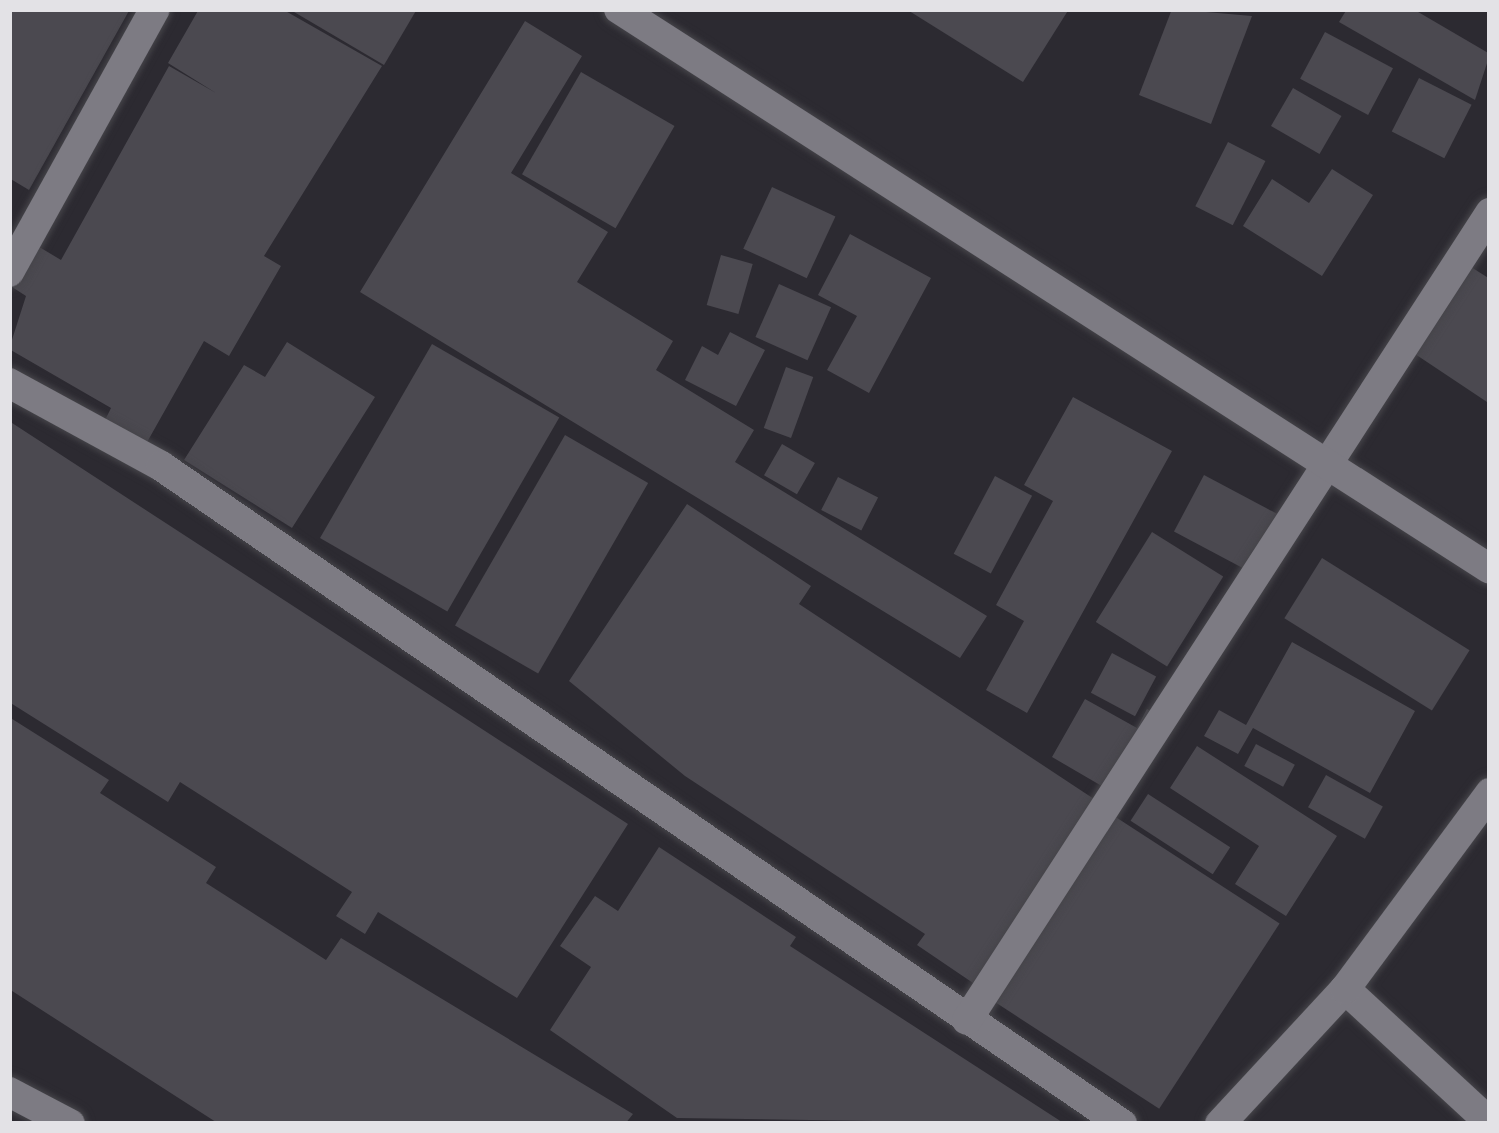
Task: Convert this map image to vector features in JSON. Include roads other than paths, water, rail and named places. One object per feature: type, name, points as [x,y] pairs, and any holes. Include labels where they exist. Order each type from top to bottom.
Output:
[{"type":"street","points":[[9,272],[154,9]]},
{"type":"street","points":[[619,9],[1490,569]]},
{"type":"street","points":[[967,1020],[1490,213]]},
{"type":"street","points":[[9,383],[161,466],[1122,1124]]},
{"type":"street","points":[[1220,1124],[1345,989],[1490,793]]},
{"type":"street","points":[[1345,989],[1490,1124]]},
{"type":"street","points":[[9,1092],[70,1124]]}]
